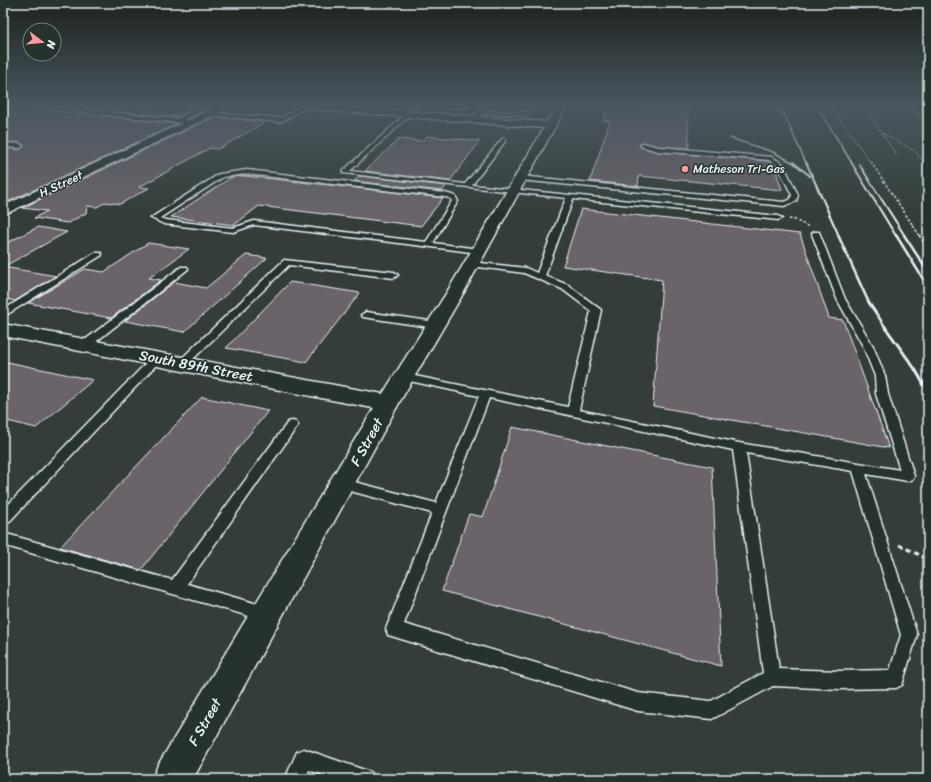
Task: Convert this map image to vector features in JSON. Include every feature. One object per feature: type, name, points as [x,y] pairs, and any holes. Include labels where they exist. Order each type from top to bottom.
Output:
[{"type":"main road","name":"H Street","points":[[3,211],[151,141]]},
{"type":"main road","name":"F Street","points":[[172,779],[343,484],[388,403],[436,325],[541,141]]},
{"type":"main road","name":"South 89th Street","points":[[3,330],[388,403]]},
{"type":"lane","points":[[379,141],[345,172],[467,186],[517,185],[784,204],[793,201],[795,195],[780,164],[770,158],[658,149],[643,145]]},
{"type":"lane","points":[[467,186],[502,141]]},
{"type":"lane","points":[[3,145],[20,146]]},
{"type":"lane","points":[[428,244],[455,201],[453,197],[247,172],[221,175],[155,218],[164,222],[233,230],[254,223],[428,244],[526,271],[565,287],[596,310],[573,412]]},
{"type":"lane","points":[[517,185],[570,197],[778,218]]},
{"type":"lane","points":[[540,277],[570,197]]},
{"type":"lane","points":[[405,377],[739,447],[908,476],[882,394],[880,376],[868,346],[840,299],[816,234]]},
{"type":"lane","points":[[3,314],[98,255]]},
{"type":"lane","points":[[182,364],[287,262],[394,275]]},
{"type":"lane","points":[[85,345],[184,269]]},
{"type":"lane","points":[[366,315],[436,325]]},
{"type":"lane","points":[[3,519],[157,358]]},
{"type":"lane","points":[[485,394],[394,629],[638,702],[712,710],[772,677],[839,680],[896,679],[909,635],[858,468]]},
{"type":"lane","points":[[176,588],[292,424]]},
{"type":"lane","points":[[739,447],[772,677]]},
{"type":"lane","points":[[343,484],[440,510]]},
{"type":"lane","points":[[3,539],[268,613]]},
{"type":"lane","points":[[295,779],[304,759],[363,779]]},
{"type":"path","points":[[856,141],[928,248]]},
{"type":"path","points":[[888,141],[897,156]]},
{"type":"path","points":[[898,141],[915,151],[928,169]]},
{"type":"path","points":[[778,218],[795,220],[806,224],[816,234]]},
{"type":"path","points":[[878,536],[928,559]]},
{"type":"building","points":[[139,141],[3,204],[3,148],[20,150],[24,146],[20,142],[3,142]]},
{"type":"building","points":[[162,141],[231,141],[218,149],[210,148],[139,187],[149,188],[120,204],[106,202],[97,207],[87,206],[86,213],[68,223],[34,218],[47,211],[22,208]]},
{"type":"building","points":[[396,141],[480,141],[450,181],[365,171]]},
{"type":"building","name":"Matheson Tri-Gas","points":[[603,141],[689,141],[689,148],[658,146],[643,142],[640,143],[640,147],[658,152],[769,161],[774,165],[782,190],[639,176],[638,186],[590,181]]},
{"type":"building","points":[[244,176],[443,198],[421,226],[259,206],[234,225],[171,217],[232,177]]},
{"type":"building","points":[[359,176],[446,186],[442,191],[354,181]]},
{"type":"building","points":[[581,209],[800,234],[829,318],[843,320],[889,448],[653,406],[662,280],[563,266]]},
{"type":"building","points":[[38,227],[67,232],[3,267],[3,245]]},
{"type":"building","points":[[148,243],[189,249],[149,278],[161,280],[111,318],[28,303],[85,269],[104,272]]},
{"type":"building","points":[[246,255],[267,258],[184,332],[125,321],[174,282],[206,288]]},
{"type":"building","points":[[3,267],[56,276],[15,301],[3,298]]},
{"type":"building","points":[[290,282],[360,293],[306,362],[226,348]]},
{"type":"building","points":[[3,361],[93,380],[36,428],[3,420]]},
{"type":"building","points":[[202,397],[268,411],[141,570],[60,547]]},
{"type":"building","points":[[512,427],[712,467],[721,666],[442,591],[469,514],[483,517]]},
{"type":"railway","points":[[741,141],[773,152],[794,163]]},
{"type":"railway","points":[[796,141],[806,163]]},
{"type":"railway","points":[[839,141],[852,163]]},
{"type":"railway","points":[[793,162],[810,176]]},
{"type":"railway","points":[[806,162],[839,236]]},
{"type":"railway","points":[[851,162],[896,236]]},
{"type":"railway","points":[[859,164],[905,236]]},
{"type":"railway","points":[[838,235],[869,303],[886,328]]},
{"type":"railway","points":[[896,235],[928,287]]},
{"type":"railway","points":[[904,235],[928,272]]},
{"type":"railway","points":[[885,327],[915,369],[928,392]]},
{"type":"place","name":"Matheson Tri-Gas","points":[[685,169]]}]
